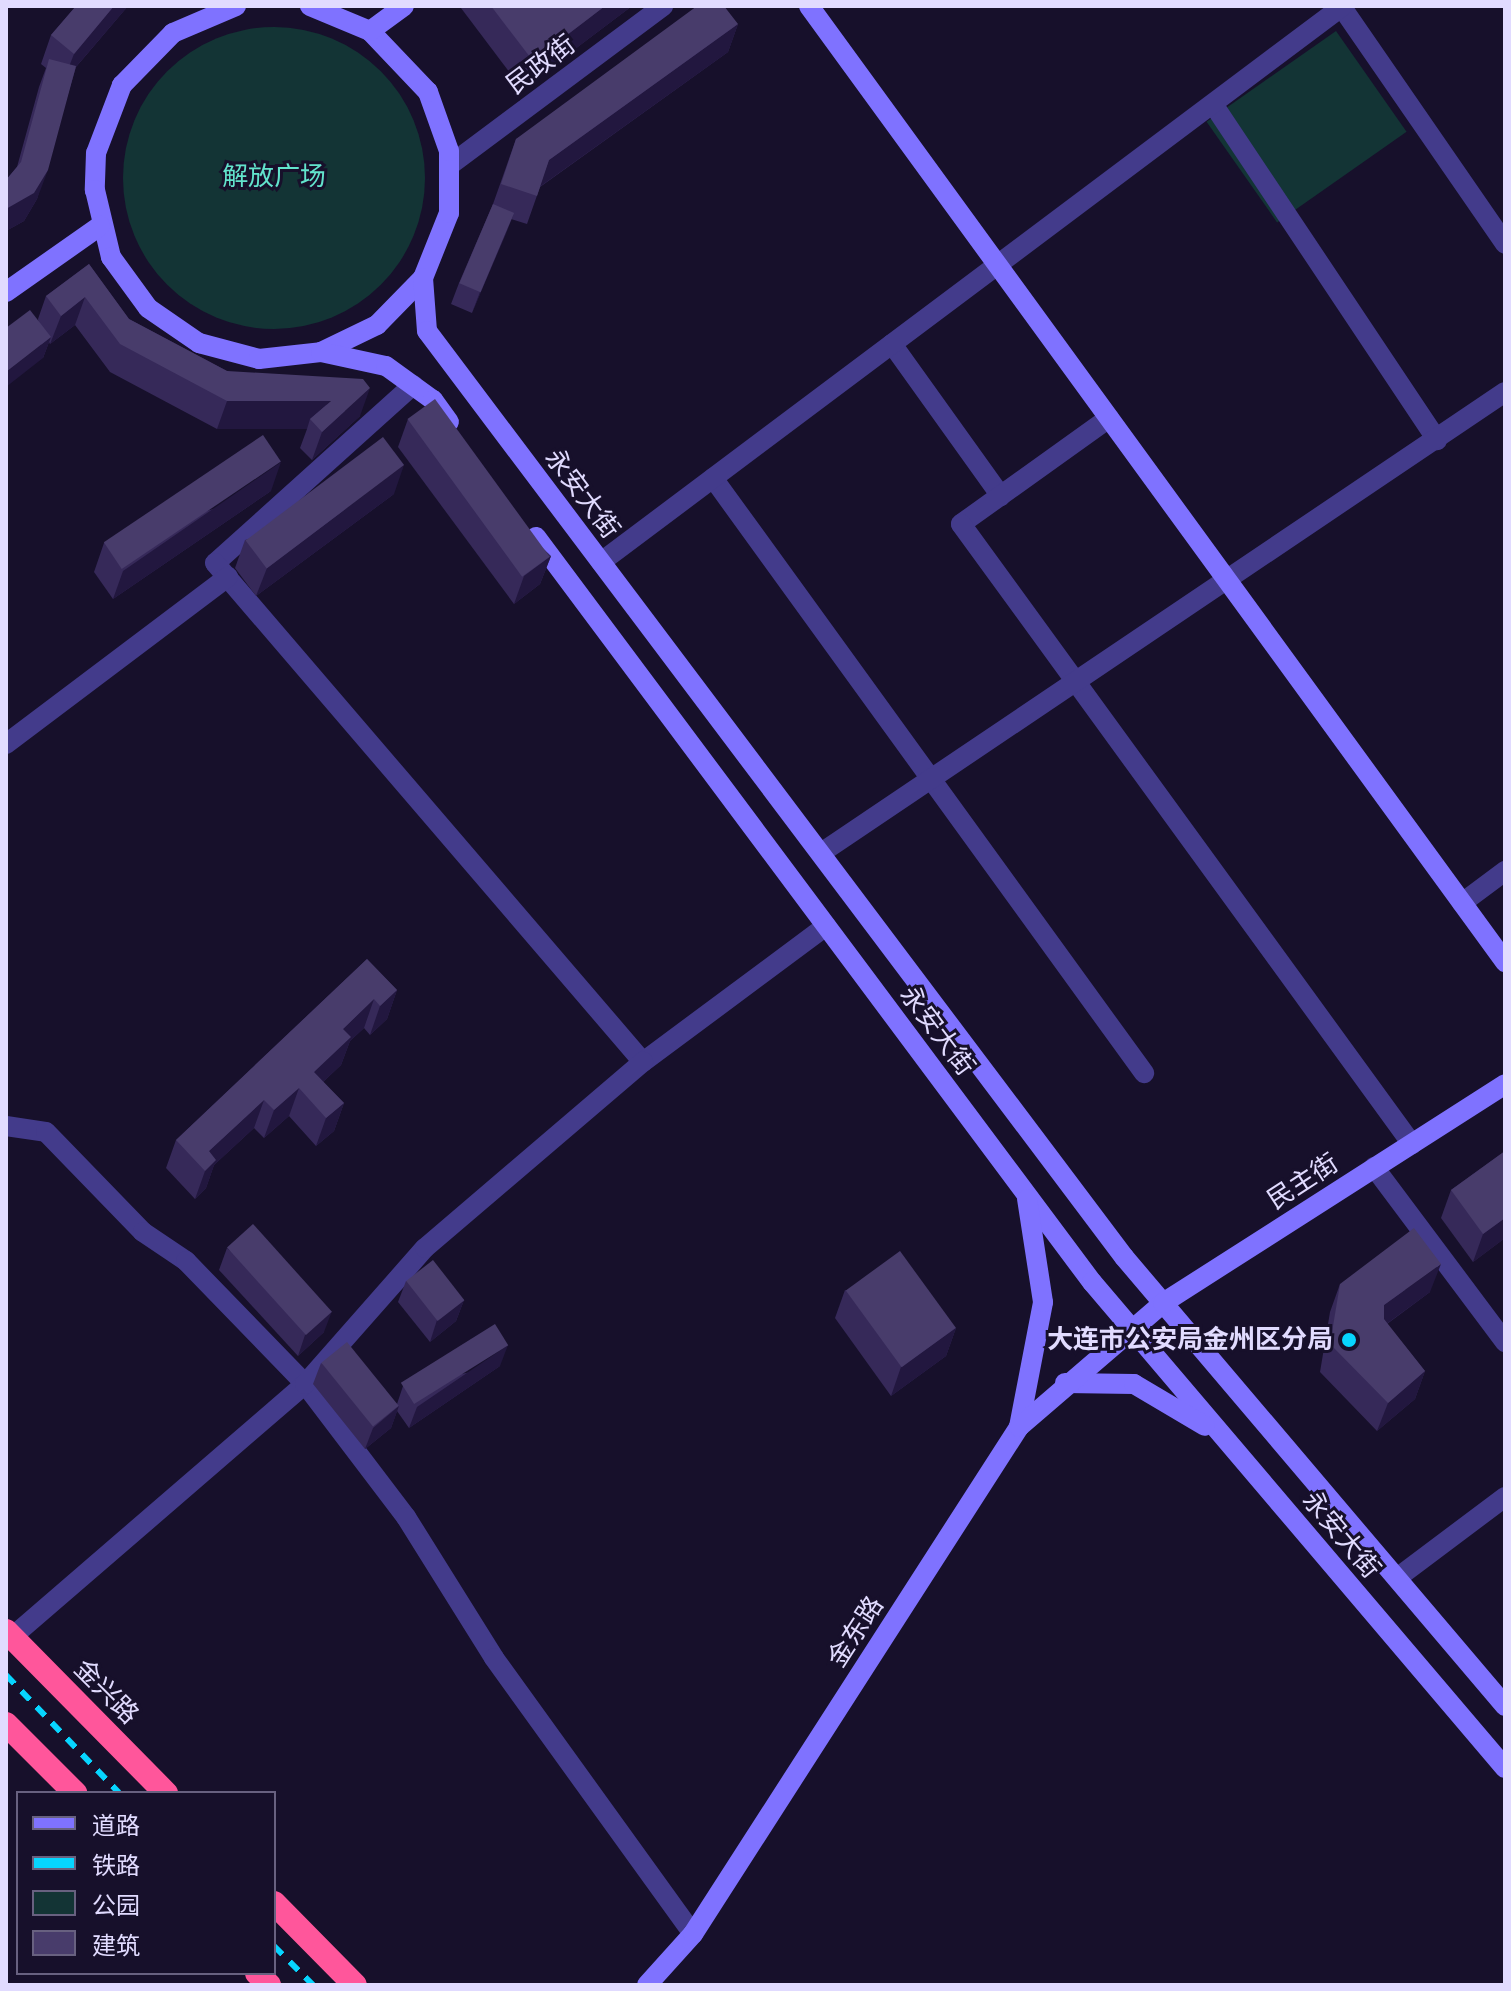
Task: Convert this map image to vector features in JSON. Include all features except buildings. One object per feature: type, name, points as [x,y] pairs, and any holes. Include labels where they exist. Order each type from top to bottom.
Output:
[{"type":"highway","name":"金兴路","points":[[9,1634],[164,1791]]},
{"type":"highway","points":[[6,1724],[73,1791]]},
{"type":"highway","points":[[276,1905],[355,1985]]},
{"type":"main road","points":[[236,6],[173,33],[122,85],[96,153],[100,226],[127,284],[172,328],[259,359],[321,352],[386,366],[413,385],[461,437]]},
{"type":"main road","points":[[310,6],[370,31],[428,92],[450,165],[449,213],[423,278],[377,325],[321,352]]},
{"type":"main road","points":[[370,31],[404,6]]},
{"type":"main road","points":[[809,6],[1505,962]]},
{"type":"main road","points":[[7,291],[100,226]]},
{"type":"main road","name":"永安大街","points":[[423,278],[427,331],[821,853],[1163,1303],[1505,1706]]},
{"type":"main road","name":"永安大街","points":[[517,512],[1025,1191],[1133,1329],[1505,1768]]},
{"type":"main road","name":"民主街","points":[[1133,1329],[1163,1303],[1505,1084]]},
{"type":"main road","points":[[1019,1427],[1043,1302],[1025,1191]]},
{"type":"main road","name":"金东路","points":[[647,1985],[693,1934],[1019,1427],[1065,1383],[1133,1329]]},
{"type":"main road","points":[[1065,1383],[1134,1384],[1231,1446]]},
{"type":"street","name":"民政街","points":[[450,165],[663,6]]},
{"type":"street","points":[[601,562],[1342,6],[1505,244]]},
{"type":"street","points":[[1213,104],[1437,440]]},
{"type":"street","points":[[892,344],[1001,496]]},
{"type":"street","points":[[413,385],[215,563],[643,1062]]},
{"type":"street","points":[[821,853],[928,778],[1076,684],[1224,577],[1437,440],[1505,392]]},
{"type":"street","points":[[1109,418],[961,524],[1412,1144]]},
{"type":"street","points":[[713,478],[1144,1073]]},
{"type":"street","points":[[6,744],[228,577]]},
{"type":"street","points":[[1462,903],[1505,871]]},
{"type":"street","points":[[9,1634],[305,1384],[425,1248],[643,1062],[826,926]]},
{"type":"street","points":[[6,1126],[46,1132],[143,1232],[186,1261],[305,1384],[406,1517],[494,1658],[693,1934]]},
{"type":"street","points":[[1374,1167],[1505,1342]]},
{"type":"street","points":[[1397,1578],[1505,1497]]},
{"type":"green space","name":"解放广场","points":[[259,27],[289,27],[332,38],[358,52],[391,82],[419,134],[425,193],[414,236],[400,262],[381,285],[358,304],[332,318],[289,329],[259,329],[216,318],[190,304],[157,274],[129,222],[123,193],[123,163],[134,120],[148,94],[178,61],[230,33]]},
{"type":"green space","points":[[1336,31],[1407,132],[1277,222],[1207,122]]},
{"type":"railway","points":[[6,1675],[117,1791]]},
{"type":"railway","points":[[276,1948],[313,1985]]},
{"type":"place","name":"大连市公安局金州区分局","points":[[1349,1340]]}]
